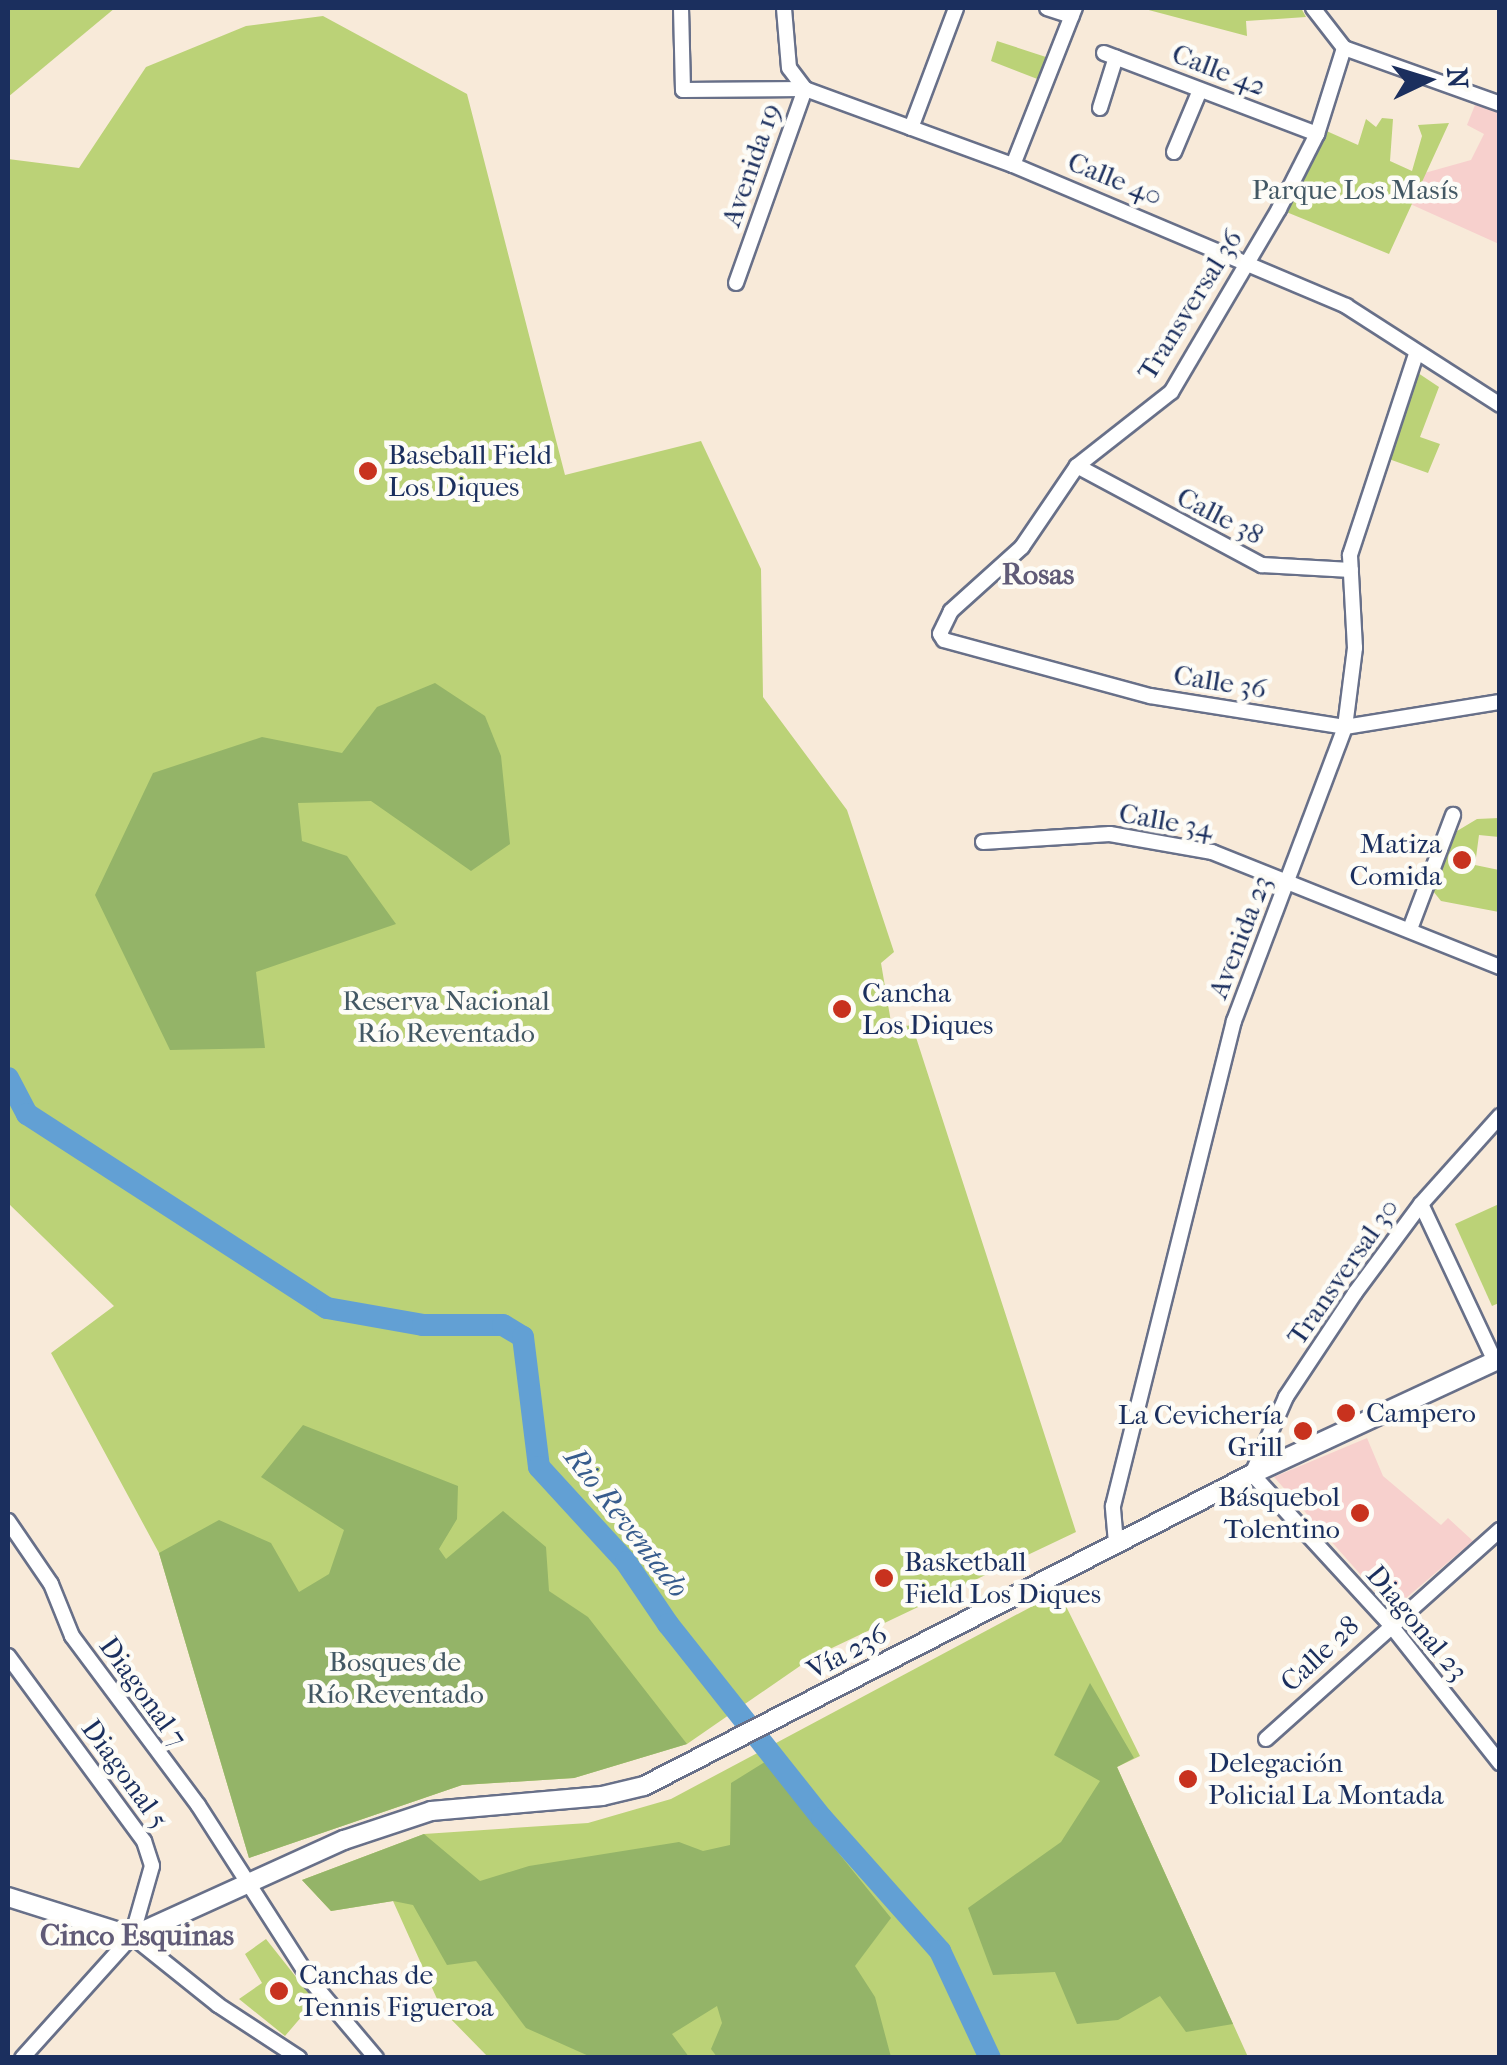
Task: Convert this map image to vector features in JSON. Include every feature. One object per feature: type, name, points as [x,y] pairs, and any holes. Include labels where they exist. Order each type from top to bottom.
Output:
[{"type":"main road","name":"Vía 236","points":[[132,1936],[344,1840],[431,1811],[602,1796],[644,1786],[1252,1474],[1497,1360]]},
{"type":"main road","points":[[8,1896],[132,1936]]},
{"type":"street","name":"Calle 40","points":[[682,8],[682,90],[805,89],[1013,165],[1248,259],[1346,306],[1500,405]]},
{"type":"street","name":"Avenida 19","points":[[736,283],[805,89],[789,68],[784,8]]},
{"type":"street","points":[[911,128],[956,8]]},
{"type":"street","points":[[1013,165],[1073,12],[1047,8]]},
{"type":"street","points":[[1313,8],[1344,48],[1500,104]]},
{"type":"street","name":"Transversal 36","points":[[940,634],[951,611],[1022,546],[1077,466],[1172,392],[1316,134],[1344,48]]},
{"type":"street","name":"Calle 42","points":[[1100,108],[1110,55],[1316,134]]},
{"type":"street","points":[[1174,152],[1200,90]]},
{"type":"street","name":"Avenida 23","points":[[1116,1544],[1113,1506],[1234,1021],[1345,727],[1355,648],[1351,570],[1416,354]]},
{"type":"street","name":"Calle 38","points":[[1077,466],[1262,566],[1351,570]]},
{"type":"street","name":"Calle 36","points":[[940,634],[1150,696],[1345,727],[1500,702]]},
{"type":"street","points":[[1410,929],[1453,815]]},
{"type":"street","name":"Calle 34","points":[[983,842],[1110,834],[1212,852],[1289,878],[1500,967]]},
{"type":"street","name":"Transversal 30","points":[[1252,1474],[1286,1397],[1422,1204],[1500,1116]]},
{"type":"street","points":[[1422,1204],[1497,1360]]},
{"type":"street","name":"Diagonal 23","points":[[1252,1474],[1389,1623],[1499,1761]]},
{"type":"street","name":"Diagonal 7","points":[[8,1521],[51,1584],[72,1636],[249,1885],[312,1981],[376,2058]]},
{"type":"street","name":"Calle 28","points":[[1266,1739],[1389,1623],[1500,1530]]},
{"type":"street","name":"Diagonal 5","points":[[8,1656],[151,1853],[132,1936]]},
{"type":"street","points":[[22,2058],[132,1936],[218,2005],[299,2058]]},
{"type":"shaded area","points":[[1475,105],[1499,110],[1499,244],[1408,203],[1421,174],[1471,160],[1484,134],[1467,125]]},
{"type":"shaded area","points":[[1367,1438],[1383,1476],[1441,1525],[1448,1518],[1473,1541],[1392,1610],[1274,1477]]},
{"type":"green space","points":[[8,8],[115,8],[8,97]]},
{"type":"green space","points":[[1141,8],[1301,8],[1306,17],[1246,21],[1247,36]]},
{"type":"green space","name":"Reserva Nacional Río Reventado","points":[[323,16],[467,94],[565,475],[701,441],[761,569],[763,697],[847,810],[894,952],[881,963],[892,1028],[912,1025],[1076,1532],[813,1657],[687,1744],[574,1778],[462,1785],[249,1858],[159,1553],[51,1353],[114,1306],[8,1203],[8,159],[79,168],[146,67],[246,26]]},
{"type":"green space","points":[[997,41],[1049,58],[1040,80],[991,61]]},
{"type":"green space","name":"Parque Los Masís","points":[[1382,118],[1393,119],[1390,161],[1412,171],[1422,136],[1418,125],[1449,123],[1389,254],[1279,209],[1322,129],[1358,145],[1366,119],[1376,127]]},
{"type":"green space","points":[[1418,373],[1439,387],[1420,437],[1440,444],[1428,473],[1386,458]]},
{"type":"green space","points":[[435,683],[485,716],[501,756],[510,844],[471,871],[371,801],[298,803],[302,841],[347,856],[396,924],[256,972],[265,1048],[170,1050],[95,895],[153,773],[262,737],[342,753],[377,707]]},
{"type":"green space","points":[[1499,818],[1499,837],[1479,835],[1475,865],[1499,870],[1499,912],[1441,901],[1433,891],[1457,831],[1477,819]]},
{"type":"green space","points":[[1499,1204],[1499,1303],[1492,1306],[1455,1224]]},
{"type":"green space","name":"Bosques de Río Reventado","points":[[303,1425],[458,1486],[457,1519],[439,1549],[446,1559],[503,1511],[546,1547],[549,1591],[588,1617],[687,1744],[574,1778],[462,1785],[249,1858],[159,1553],[219,1520],[271,1543],[299,1592],[329,1574],[344,1530],[261,1477]]},
{"type":"green space","points":[[1059,1592],[1140,1756],[1117,1767],[1248,2057],[488,2057],[442,2010],[393,1901],[331,1911],[302,1880],[424,1834],[588,1823],[671,1799]]},
{"type":"green space","points":[[1090,1683],[1134,1758],[1117,1767],[1233,2024],[1186,2032],[1160,1996],[1118,2020],[1077,2024],[1055,1972],[993,1975],[968,1908],[1061,1842],[1100,1781],[1054,1755]]},
{"type":"green space","points":[[765,1762],[891,1918],[855,1966],[875,1997],[891,2057],[717,2057],[711,2049],[722,2023],[717,2006],[672,2034],[689,2057],[591,2057],[526,2028],[476,1961],[447,1965],[413,1905],[393,1901],[331,1911],[302,1880],[424,1834],[480,1881],[529,1866],[679,1842],[703,1851],[730,1845],[731,1783]]},
{"type":"green space","name":"Canchas de Tennis Figueroa","points":[[266,1939],[315,2001],[285,2036],[239,1999],[262,1983],[245,1954]]},
{"type":"waterway","name":"Rio Reventado","points":[[8,1078],[27,1114],[327,1308],[423,1325],[503,1325],[523,1337],[539,1467],[626,1562],[668,1624],[822,1818],[940,1951],[990,2058]]},
{"type":"place","name":"Baseball Field Los Diques","points":[[368,471]]},
{"type":"place","name":"Matiza Comida","points":[[1462,860]]},
{"type":"place","name":"Cancha Los Diques","points":[[842,1009]]},
{"type":"place","name":"Campero","points":[[1346,1413]]},
{"type":"place","name":"La Cevichería Grill","points":[[1303,1431]]},
{"type":"place","name":"Básquebol Tolentino","points":[[1360,1513]]},
{"type":"place","name":"Basketball Field Los Diques","points":[[884,1578]]},
{"type":"place","name":"Delegación Policial La Montada","points":[[1188,1779]]},
{"type":"place","name":"Canchas de Tennis Figueroa","points":[[279,1991]]},
{"type":"district","name":"Rosas","points":[[1038,575]]},
{"type":"district","name":"Cinco Esquinas","points":[[137,1936]]}]
